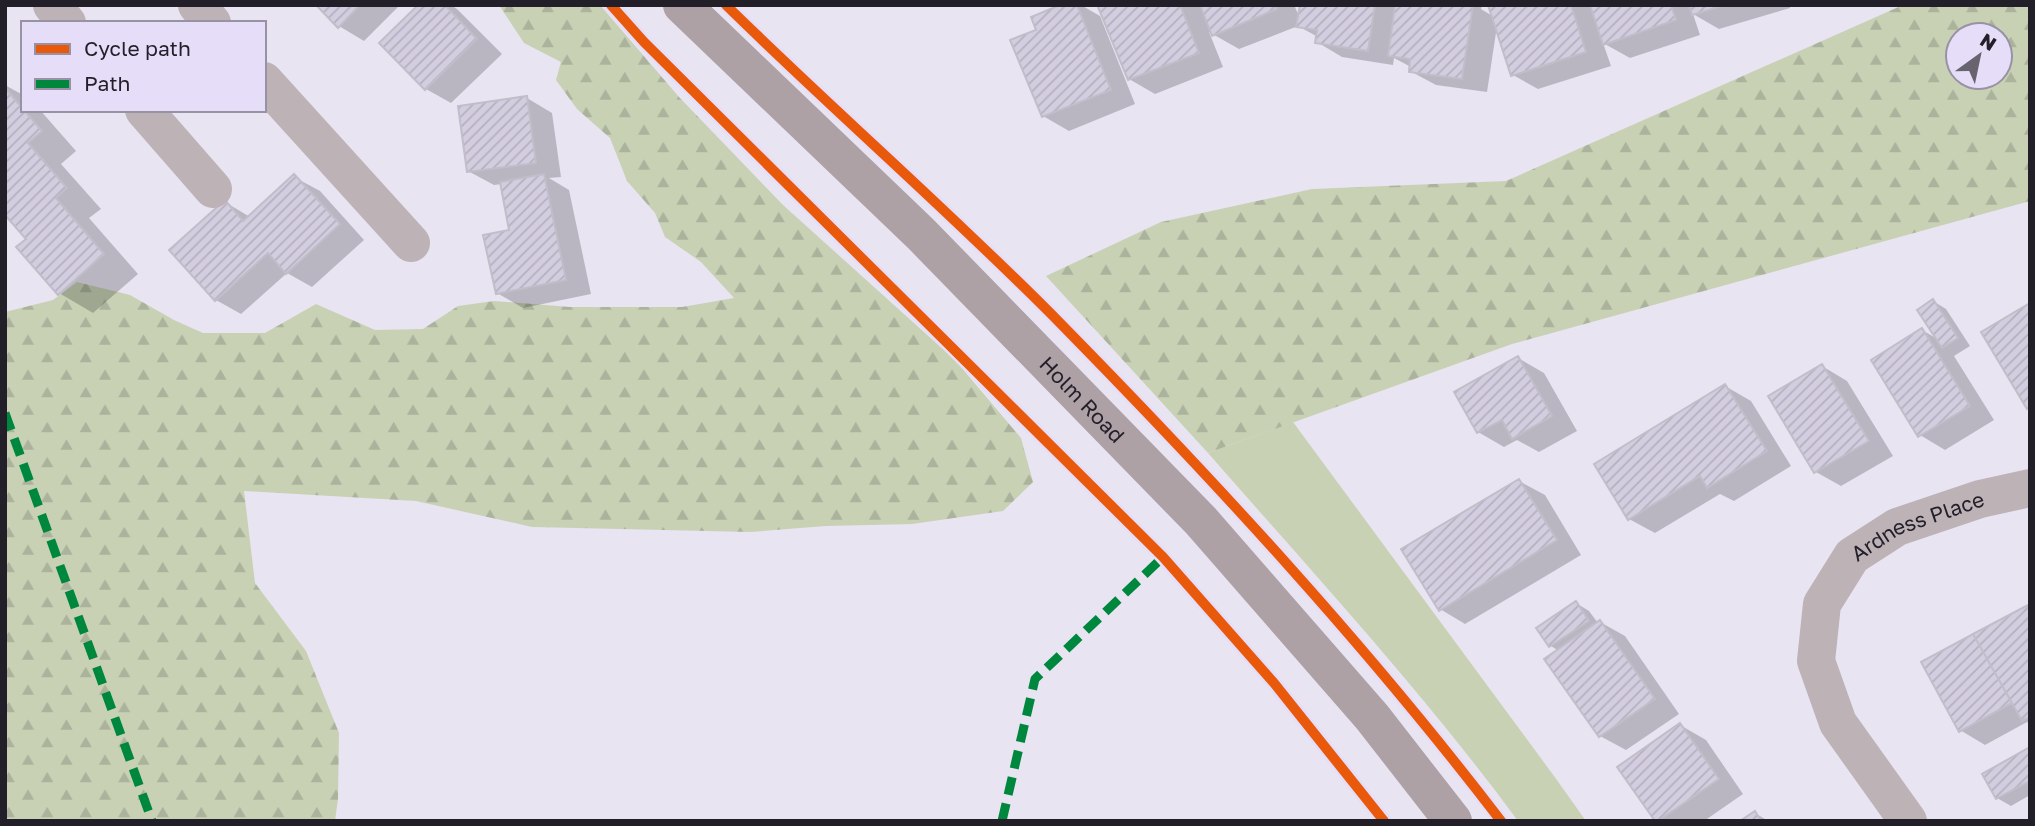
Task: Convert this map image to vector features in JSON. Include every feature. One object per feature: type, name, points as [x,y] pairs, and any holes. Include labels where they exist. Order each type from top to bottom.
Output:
[{"type":"main road","name":"Holm Road","points":[[682,5],[921,234],[1201,521],[1372,717],[1453,821]]},
{"type":"street","points":[[52,5],[65,21]]},
{"type":"street","points":[[197,5],[210,21]]},
{"type":"street","points":[[266,83],[411,243]]},
{"type":"street","points":[[146,112],[213,189]]},
{"type":"street","name":"Ardness Place","points":[[1908,821],[1838,723],[1816,661],[1822,604],[1852,555],[1897,527],[1980,499],[2030,488]]},
{"type":"green space","points":[[499,5],[600,5],[679,97],[783,205],[955,360],[1021,438],[1033,482],[1003,511],[912,524],[826,526],[751,532],[532,527],[416,501],[244,491],[255,583],[306,651],[339,733],[335,821],[5,821],[5,312],[53,300],[77,282],[130,295],[203,333],[265,333],[316,304],[375,330],[423,329],[458,306],[494,301],[570,307],[682,307],[734,298],[701,262],[665,237],[655,213],[627,181],[610,138],[577,109],[556,80],[561,62],[524,43]]},
{"type":"green space","points":[[1903,5],[2030,5],[2030,201],[1512,344],[1208,453],[1046,276],[1161,222],[1312,189],[1506,181]]},
{"type":"green space","points":[[1293,422],[1586,821],[1518,821],[1406,680],[1208,453]]},
{"type":"building","points":[[316,5],[360,5],[338,28]]},
{"type":"building","points":[[418,5],[445,5],[477,39],[425,90],[379,43]]},
{"type":"building","points":[[1060,5],[1077,5],[1111,90],[1042,117],[1010,40],[1036,30],[1031,17]]},
{"type":"building","points":[[1180,5],[1199,53],[1128,80],[1098,7]]},
{"type":"building","points":[[1200,5],[1276,5],[1277,9],[1212,36]]},
{"type":"building","points":[[1300,5],[1375,5],[1368,51],[1315,43],[1317,30],[1296,27]]},
{"type":"building","points":[[1395,5],[1473,5],[1462,79],[1409,72],[1410,59],[1388,56]]},
{"type":"building","points":[[1488,5],[1571,5],[1586,52],[1511,76]]},
{"type":"building","points":[[1590,5],[1671,5],[1676,20],[1603,45]]},
{"type":"building","points":[[1689,5],[1725,5],[1692,15]]},
{"type":"building","points":[[5,88],[21,107],[21,112],[26,112],[42,131],[28,143],[67,188],[56,198],[104,254],[58,295],[16,247],[26,239],[5,215]]},
{"type":"building","points":[[527,96],[536,163],[467,172],[458,106]]},
{"type":"building","points":[[294,174],[340,224],[286,274],[268,253],[215,301],[169,250],[225,200],[243,221]]},
{"type":"building","points":[[544,174],[566,280],[496,294],[483,235],[509,230],[500,182]]},
{"type":"building","points":[[1933,299],[1958,338],[1942,348],[1917,310]]},
{"type":"building","points":[[2030,303],[2030,408],[2027,409],[1981,332]]},
{"type":"building","points":[[1922,328],[1970,406],[1918,437],[1871,360]]},
{"type":"building","points":[[1518,356],[1552,416],[1512,439],[1502,420],[1477,433],[1454,392]]},
{"type":"building","points":[[1822,364],[1869,441],[1814,473],[1768,396]]},
{"type":"building","points":[[1725,384],[1767,451],[1707,488],[1700,476],[1628,520],[1594,464]]},
{"type":"building","points":[[1519,479],[1557,540],[1439,611],[1401,549]]},
{"type":"building","points":[[1576,601],[1589,621],[1549,647],[1536,628]]},
{"type":"building","points":[[2030,604],[2030,717],[2022,721],[1973,634]]},
{"type":"building","points":[[1600,620],[1655,699],[1599,737],[1544,659]]},
{"type":"building","points":[[1973,634],[2012,703],[1959,732],[1921,662]]},
{"type":"building","points":[[1680,723],[1719,779],[1655,821],[1617,767]]},
{"type":"building","points":[[2030,747],[2030,781],[1996,799],[1982,774]]},
{"type":"building","points":[[1755,811],[1761,821],[1740,821]]},
{"type":"marked path","points":[[5,413],[152,821]]},
{"type":"marked path","points":[[1002,821],[1035,679],[1163,557]]},
{"type":"cycle path","points":[[611,5],[644,42],[1163,557],[1274,683],[1384,821]]},
{"type":"cycle path","points":[[726,5],[1021,284],[1234,505],[1398,692],[1501,821]]}]
